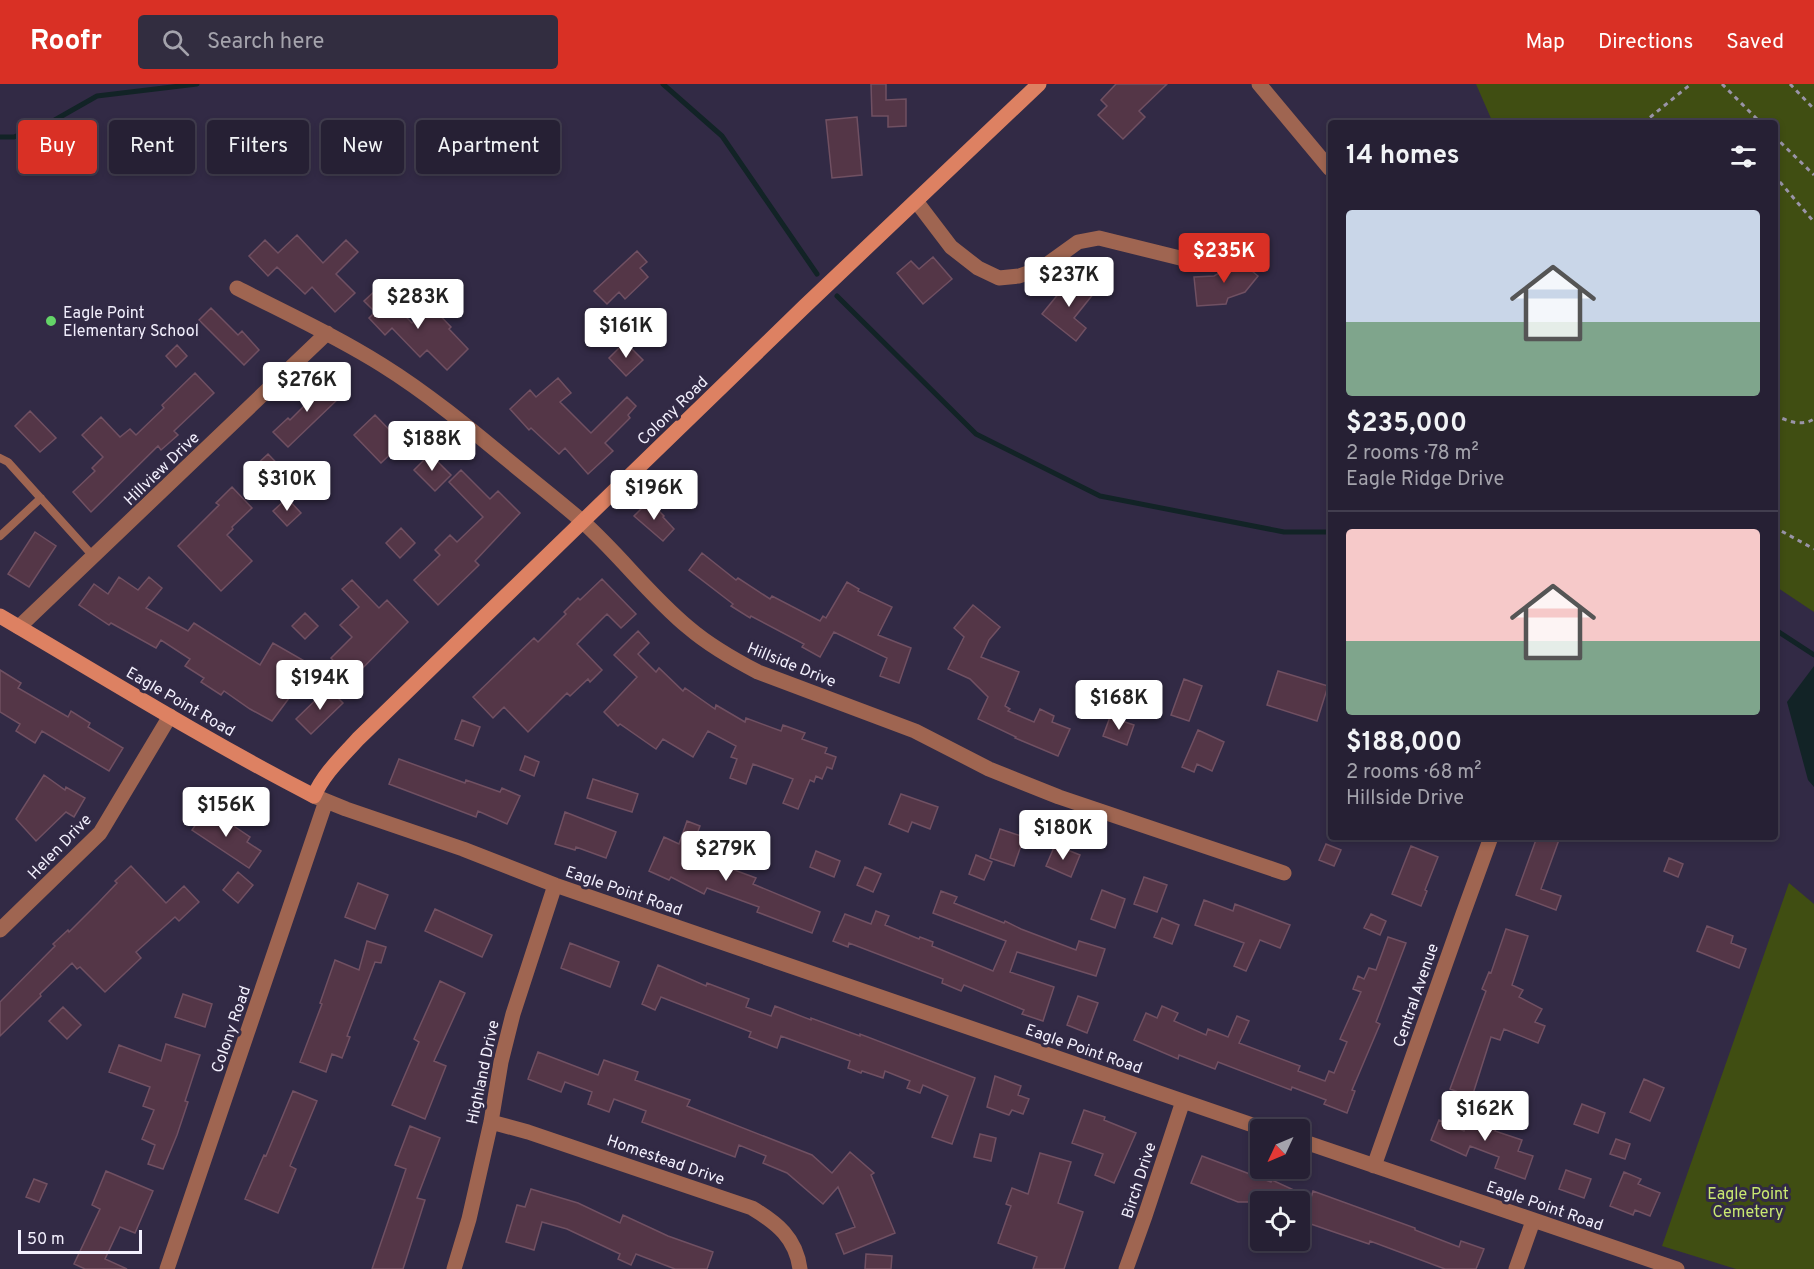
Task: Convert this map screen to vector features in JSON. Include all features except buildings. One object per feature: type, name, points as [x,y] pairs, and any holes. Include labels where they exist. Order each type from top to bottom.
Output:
[{"type":"street","name":"Colony Road","points":[[167,1269],[320,798],[319,786],[333,766],[358,739],[805,306],[1039,84]]},
{"type":"street","points":[[1259,84],[1328,167]]},
{"type":"street","points":[[916,201],[951,247],[978,268],[999,278],[1019,276],[1042,268],[1078,242],[1099,238],[1184,259]]},
{"type":"street","name":"Hillside Drive","points":[[237,288],[327,333],[382,365],[423,393],[604,541],[687,627],[714,648],[758,672],[915,731],[988,769],[1059,797],[1284,873]]},
{"type":"street","name":"Hillview Drive","points":[[19,627],[327,333]]},
{"type":"street","name":"Eagle Point Road","points":[[0,616],[268,772],[320,798],[464,849],[555,885],[1250,1124]]},
{"type":"street","name":"Helen Drive","points":[[0,930],[100,833],[170,716]]},
{"type":"street","name":"Central Avenue","points":[[1374,1166],[1490,840]]},
{"type":"street","name":"Highland Drive","points":[[454,1269],[470,1220],[501,1062],[513,1014],[555,885]]},
{"type":"street","name":"Birch Drive","points":[[1126,1269],[1146,1216],[1183,1101]]},
{"type":"street","name":"Homestead Drive","points":[[491,1122],[528,1132],[752,1208],[772,1221],[789,1238],[797,1254],[800,1269]]},
{"type":"street","name":"Eagle Point Road","points":[[1310,1144],[1677,1269]]},
{"type":"street","points":[[1516,1269],[1533,1221]]},
{"type":"lane","points":[[0,458],[8,462],[93,556]]},
{"type":"lane","points":[[0,536],[41,498]]},
{"type":"path","points":[[1647,120],[1691,84]]},
{"type":"path","points":[[1722,84],[1758,120]]},
{"type":"path","points":[[1791,84],[1814,108]]},
{"type":"path","points":[[1778,140],[1814,175]]},
{"type":"path","points":[[1778,180],[1814,222]]},
{"type":"path","points":[[1778,417],[1793,423],[1808,422],[1814,419]]},
{"type":"path","points":[[1778,529],[1814,549]]},
{"type":"green space","points":[[1476,84],[1814,84],[1814,612],[1778,588],[1778,120],[1492,120]]},
{"type":"green space","name":"Eagle Point Cemetery","points":[[1789,883],[1814,904],[1814,1269],[1736,1269],[1662,1246]]},
{"type":"shaded area","points":[[1814,666],[1814,787],[1808,780],[1787,702]]},
{"type":"waterway","points":[[0,137],[14,137],[53,121],[97,96],[197,84]]},
{"type":"waterway","points":[[663,84],[722,136],[817,274]]},
{"type":"waterway","points":[[837,296],[976,434],[1100,496],[1284,532],[1328,532]]},
{"type":"waterway","points":[[1778,632],[1814,655]]},
{"type":"place","name":"Eagle Point Elementary School","points":[[51,321]]}]
